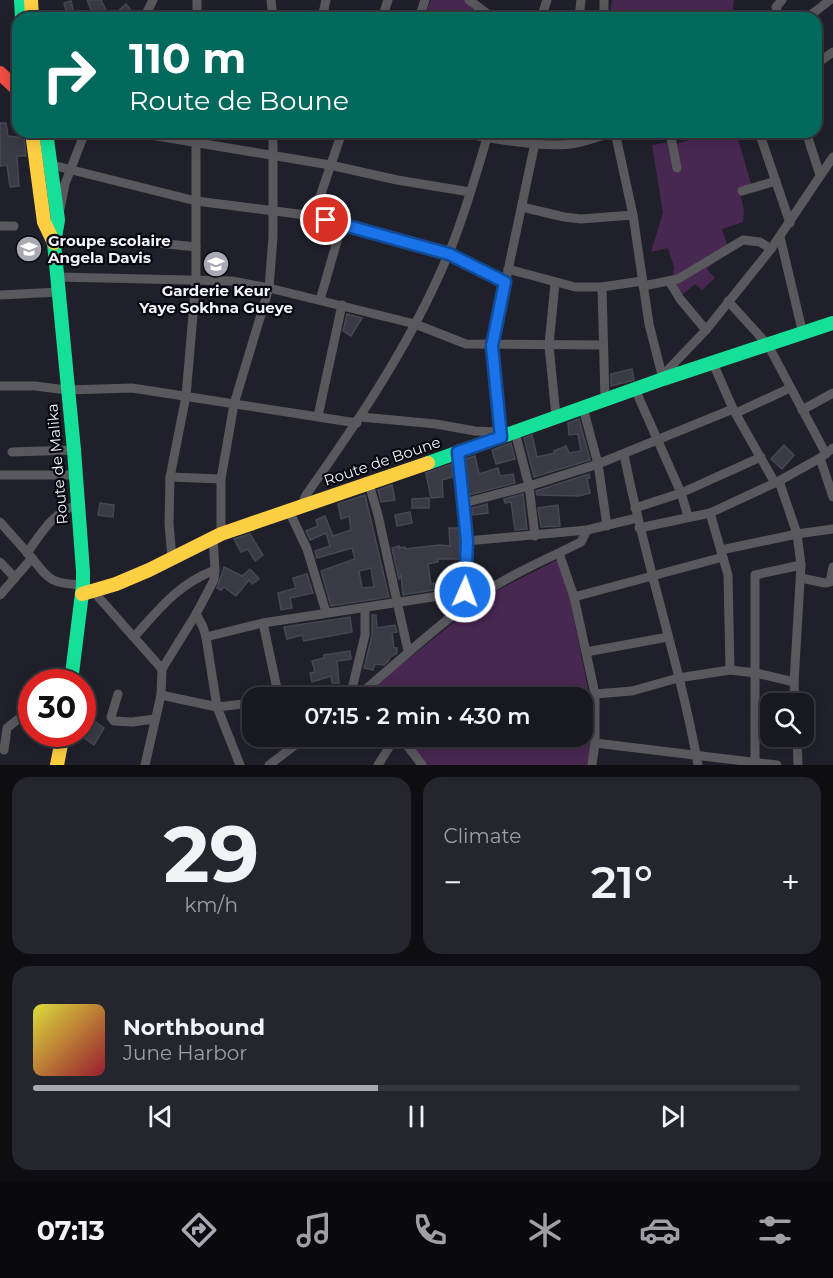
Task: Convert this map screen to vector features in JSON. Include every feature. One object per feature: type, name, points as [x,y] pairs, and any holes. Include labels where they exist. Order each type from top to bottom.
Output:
[{"type":"street","points":[[469,0],[485,12]]},
{"type":"street","points":[[478,7],[487,0]]},
{"type":"street","points":[[815,12],[830,0]]},
{"type":"street","points":[[0,72],[12,84]]},
{"type":"street","name":"Route de Malika","points":[[33,138],[44,222],[54,243]]},
{"type":"street","name":"Route de Malika","points":[[47,138],[58,220],[54,243],[86,590],[73,669]]},
{"type":"street","points":[[58,220],[65,184],[83,138]]},
{"type":"street","points":[[165,138],[330,165],[396,180],[470,192]]},
{"type":"street","points":[[172,558],[169,524],[170,477],[186,396],[196,280],[196,138]]},
{"type":"street","points":[[145,765],[161,695],[162,669],[196,614],[209,589],[215,570],[221,479],[234,404],[269,288],[273,237],[273,138]]},
{"type":"street","points":[[313,217],[340,138]]},
{"type":"street","points":[[326,612],[295,509],[359,420],[415,324],[449,254],[490,138]]},
{"type":"street","points":[[504,138],[561,144],[580,138]]},
{"type":"street","points":[[0,386],[35,386],[67,390],[116,387],[318,416],[436,424],[501,434],[492,346],[535,138]]},
{"type":"street","points":[[615,138],[633,215],[642,284],[662,378]]},
{"type":"street","points":[[671,138],[677,168]]},
{"type":"street","points":[[761,138],[790,222]]},
{"type":"street","points":[[808,138],[820,175]]},
{"type":"street","points":[[662,378],[705,330],[771,249],[833,157]]},
{"type":"street","points":[[52,165],[196,201],[272,210],[342,224],[449,254],[505,282]]},
{"type":"street","points":[[742,191],[776,181]]},
{"type":"street","points":[[522,207],[564,218],[633,215]]},
{"type":"street","points":[[320,300],[342,224]]},
{"type":"street","points":[[0,226],[14,226]]},
{"type":"street","points":[[780,237],[803,334]]},
{"type":"street","points":[[508,269],[575,287],[642,284],[669,281],[689,273],[743,240],[760,242],[771,249]]},
{"type":"street","points":[[148,242],[196,247]]},
{"type":"street","points":[[58,277],[232,281],[415,324],[460,343],[492,346],[603,345]]},
{"type":"street","points":[[669,281],[705,330]]},
{"type":"street","points":[[555,283],[549,345],[556,417]]},
{"type":"street","points":[[602,287],[605,400]]},
{"type":"street","points":[[0,296],[59,292]]},
{"type":"street","points":[[728,301],[768,345],[826,454],[833,497]]},
{"type":"street","points":[[318,416],[342,305]]},
{"type":"street","name":"Route de Boune","points":[[86,590],[123,581],[217,535],[369,484],[501,434],[515,432],[662,378],[833,323]]},
{"type":"street","points":[[713,363],[735,411],[777,482],[797,534],[801,578],[794,693]]},
{"type":"street","points":[[464,503],[529,486],[598,464],[790,388]]},
{"type":"street","points":[[634,389],[681,494],[688,516]]},
{"type":"street","points":[[802,410],[833,393]]},
{"type":"street","points":[[583,408],[598,464],[607,526]]},
{"type":"street","points":[[515,432],[529,486],[535,536]]},
{"type":"street","points":[[12,452],[74,450]]},
{"type":"street","points":[[458,452],[467,541],[465,592]]},
{"type":"street","points":[[624,454],[637,518],[653,574],[698,765]]},
{"type":"street","points":[[467,541],[587,530],[637,518],[710,513],[777,482],[826,454]]},
{"type":"street","points":[[637,518],[681,494],[761,457]]},
{"type":"street","points":[[0,475],[76,475]]},
{"type":"street","points":[[170,477],[221,479]]},
{"type":"street","points":[[369,484],[408,651]]},
{"type":"street","points":[[0,595],[15,578],[49,522],[56,515],[78,505]]},
{"type":"street","points":[[710,513],[728,575],[730,670]]},
{"type":"street","points":[[0,522],[44,574],[54,582],[86,590],[135,637],[162,669]]},
{"type":"street","points":[[574,597],[722,553],[797,534],[833,529]]},
{"type":"street","points":[[365,687],[478,596],[581,542],[587,530]]},
{"type":"street","points":[[559,553],[574,597],[595,694],[595,743],[592,765]]},
{"type":"street","points":[[0,562],[15,578]]},
{"type":"street","points":[[755,762],[755,575],[801,565]]},
{"type":"street","points":[[801,578],[830,582],[833,567]]},
{"type":"street","points":[[135,637],[176,592],[197,577],[215,570]]},
{"type":"street","points":[[206,637],[263,623],[326,612],[365,609],[465,592],[478,596]]},
{"type":"street","points":[[360,687],[365,635],[365,609]]},
{"type":"street","points":[[196,614],[206,637],[217,707],[240,765]]},
{"type":"street","points":[[263,623],[277,687]]},
{"type":"street","points":[[586,652],[668,637]]},
{"type":"street","points":[[595,694],[639,690],[678,678],[730,670],[756,673],[794,682]]},
{"type":"street","points":[[118,694],[111,717],[114,721],[132,722],[155,719]]},
{"type":"street","points":[[161,695],[217,707],[242,704]]},
{"type":"street","points":[[4,750],[7,728],[18,720]]},
{"type":"street","points":[[595,743],[777,765]]},
{"type":"street","points":[[57,765],[60,747]]},
{"type":"street","points":[[378,765],[390,747]]},
{"type":"street","points":[[407,747],[422,765]]},
{"type":"street","points":[[797,747],[798,765]]},
{"type":"street","points":[[269,765],[292,748]]},
{"type":"shaded area","points":[[431,0],[467,0],[483,12],[426,12]]},
{"type":"shaded area","points":[[612,0],[734,0],[733,12],[610,12]]},
{"type":"shaded area","points":[[738,138],[751,184],[739,189],[744,210],[743,222],[722,229],[729,250],[707,269],[715,278],[702,290],[695,284],[682,295],[672,282],[674,267],[668,248],[651,252],[663,213],[652,145],[675,141],[676,144],[693,139]]},
{"type":"shaded area","points":[[559,559],[570,599],[588,687],[376,687],[375,685],[490,594]]},
{"type":"shaded area","points":[[407,747],[591,747],[590,765],[420,765]]},
{"type":"building","points":[[87,0],[101,0],[107,12],[96,11],[92,12]]},
{"type":"building","points":[[71,1],[74,12],[66,12],[64,3]]},
{"type":"building","points":[[126,4],[132,12],[117,12]]},
{"type":"building","points":[[0,123],[6,123],[8,136],[24,138],[26,156],[17,156],[19,186],[10,187],[7,165],[0,166]]},
{"type":"building","points":[[347,314],[362,318],[351,336],[343,331]]},
{"type":"building","points":[[632,369],[634,380],[611,386],[611,374]]},
{"type":"building","points":[[579,419],[590,460],[534,477],[524,438],[532,435],[537,457],[555,453],[554,451],[566,446],[569,453],[581,451],[578,434],[569,435],[568,423]]},
{"type":"building","points":[[511,443],[515,459],[496,464],[492,450]]},
{"type":"building","points":[[784,445],[794,455],[782,469],[771,459]]},
{"type":"building","points":[[475,456],[479,474],[498,468],[500,476],[513,474],[515,483],[469,495],[465,459]]},
{"type":"building","points":[[452,464],[453,477],[442,480],[443,497],[431,498],[426,473]]},
{"type":"building","points":[[589,474],[590,478],[587,478],[590,493],[579,496],[537,495],[536,491]]},
{"type":"building","points":[[392,485],[395,500],[381,502],[378,490]]},
{"type":"building","points":[[523,494],[527,529],[515,530],[511,502],[505,503],[504,499]]},
{"type":"building","points":[[365,495],[389,597],[331,606],[321,571],[355,559],[352,548],[317,558],[315,551],[330,546],[326,533],[310,540],[306,531],[318,526],[316,520],[325,516],[333,536],[351,530],[349,516],[341,519],[338,504]],"holes":[[[371,568],[374,587],[362,588],[359,571]]]},
{"type":"building","points":[[429,498],[429,508],[412,508],[412,499]]},
{"type":"building","points":[[100,503],[114,505],[113,517],[98,515]]},
{"type":"building","points":[[487,504],[488,513],[473,515],[472,508]]},
{"type":"building","points":[[558,505],[560,526],[541,527],[538,508]]},
{"type":"building","points":[[410,512],[412,523],[397,526],[395,515]]},
{"type":"building","points":[[449,528],[459,528],[460,559],[437,559],[438,562],[428,564],[431,584],[444,581],[444,575],[459,575],[458,586],[403,595],[401,575],[399,579],[392,548],[450,546]]},
{"type":"building","points":[[250,534],[263,555],[255,561],[248,549],[241,552],[234,539]]},
{"type":"building","points":[[224,567],[242,576],[250,569],[259,579],[252,584],[249,580],[236,596],[224,587],[221,590],[217,588]]},
{"type":"building","points":[[307,574],[313,593],[290,598],[292,608],[281,610],[278,593],[296,588],[293,578]]},
{"type":"building","points":[[372,615],[376,615],[377,628],[395,625],[397,632],[392,633],[397,653],[390,657],[384,665],[375,664],[373,670],[364,668],[372,636]]},
{"type":"building","points":[[350,617],[352,632],[304,641],[302,635],[287,639],[284,627]]},
{"type":"building","points":[[350,651],[351,659],[337,661],[339,683],[332,683],[331,676],[312,682],[310,673],[315,672],[312,661],[324,658],[324,655]]},
{"type":"building","points":[[96,722],[104,728],[96,742]]},
{"type":"traffic: fast","points":[[21,0],[22,12]]},
{"type":"traffic: fast","points":[[47,138],[58,220],[54,243],[83,571],[73,669]]},
{"type":"traffic: fast","points":[[428,463],[663,379],[833,323]]},
{"type":"traffic: slow","points":[[31,0],[32,12]]},
{"type":"traffic: slow","points":[[33,138],[44,222],[54,243]]},
{"type":"traffic: slow","points":[[82,594],[116,584],[149,570],[221,534],[428,463]]},
{"type":"traffic: slow","points":[[57,765],[60,747]]},
{"type":"traffic: jam","points":[[0,73],[12,84]]},
{"type":"place","name":"Groupe scolaire Angela Davis","points":[[29,249]]},
{"type":"place","name":"Garderie Keur Yaye Sokhna Gueye","points":[[216,264]]},
{"type":"route","points":[[326,220],[449,254],[505,282],[492,346],[501,437],[458,452],[467,541],[465,592]]}]
